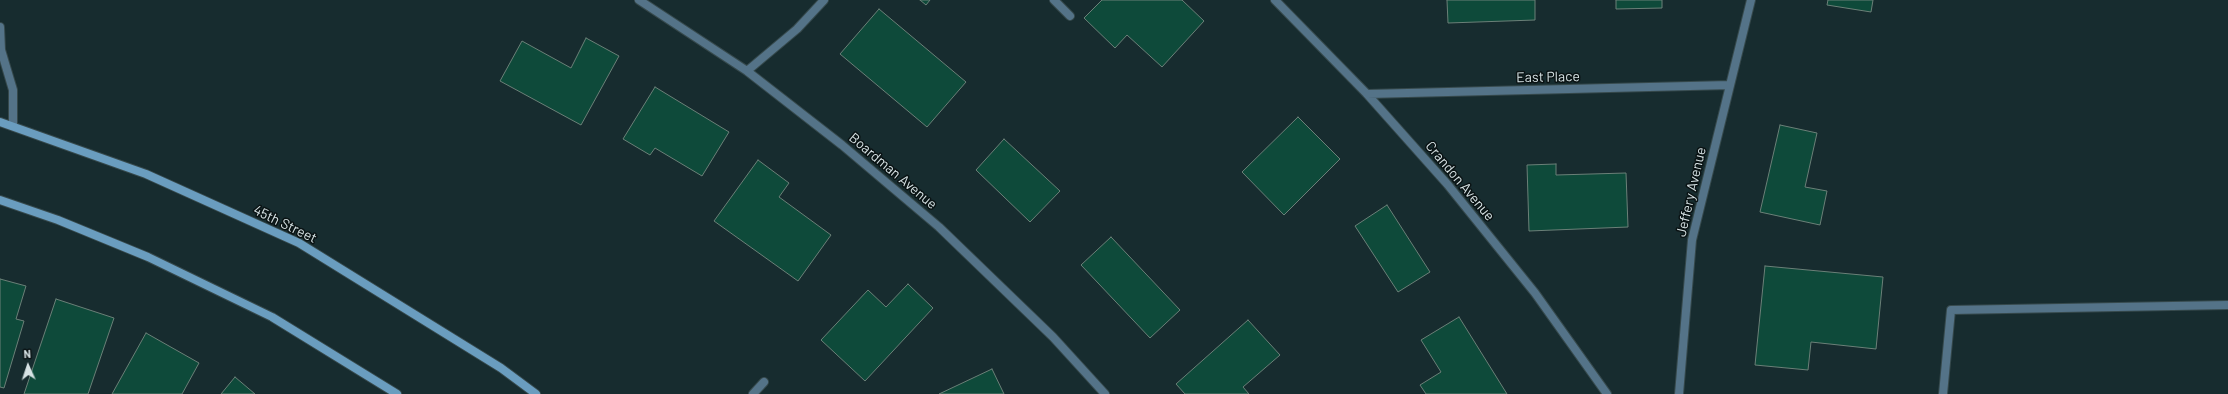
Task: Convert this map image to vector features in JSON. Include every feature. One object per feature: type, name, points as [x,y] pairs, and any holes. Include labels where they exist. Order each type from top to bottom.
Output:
[{"type":"main road","name":"45th Street","points":[[0,122],[146,174],[299,243],[495,364],[536,394]]},
{"type":"main road","points":[[0,200],[58,220],[148,257],[272,316],[397,394]]},
{"type":"street","name":"Boardman Avenue","points":[[639,0],[747,71],[842,145],[939,227],[1053,337],[1105,394]]},
{"type":"street","points":[[747,71],[796,30],[824,0]]},
{"type":"street","points":[[1054,0],[1070,16]]},
{"type":"street","name":"Crandon Avenue","points":[[1275,0],[1367,94],[1448,186],[1535,293],[1607,394]]},
{"type":"street","name":"Jeffery Avenue","points":[[1679,394],[1692,240],[1751,0]]},
{"type":"street","points":[[0,28],[1,50],[13,90],[12,126]]},
{"type":"street","name":"East Place","points":[[1367,94],[1730,85]]},
{"type":"street","points":[[1943,394],[1950,310],[2228,305]]},
{"type":"street","points":[[753,394],[764,382]]},
{"type":"building","points":[[920,0],[930,0],[926,5]]},
{"type":"building","points":[[1102,0],[1182,0],[1204,21],[1162,67],[1127,35],[1115,48],[1084,18]]},
{"type":"building","points":[[1447,0],[1535,0],[1535,20],[1448,23]]},
{"type":"building","points":[[1616,0],[1662,0],[1662,8],[1616,9]]},
{"type":"building","points":[[1828,0],[1873,0],[1871,12],[1827,5]]},
{"type":"building","points":[[879,9],[966,82],[927,127],[840,54]]},
{"type":"building","points":[[586,38],[619,56],[581,125],[500,81],[522,41],[571,68]]},
{"type":"building","points":[[655,87],[729,132],[702,176],[655,148],[650,155],[623,139]]},
{"type":"building","points":[[1298,117],[1340,159],[1284,215],[1242,172]]},
{"type":"building","points":[[1780,125],[1817,133],[1805,187],[1827,191],[1820,225],[1760,212]]},
{"type":"building","points":[[1004,139],[1060,191],[1030,222],[976,170]]},
{"type":"building","points":[[758,160],[789,183],[779,197],[831,235],[798,281],[714,221]]},
{"type":"building","points":[[1556,164],[1556,175],[1626,173],[1628,227],[1529,231],[1527,165]]},
{"type":"building","points":[[1387,205],[1430,272],[1398,292],[1355,226]]},
{"type":"building","points":[[1111,237],[1180,310],[1150,338],[1081,265]]},
{"type":"building","points":[[1765,266],[1883,277],[1876,349],[1811,342],[1808,370],[1755,365]]},
{"type":"building","points":[[0,279],[26,286],[16,319],[24,321],[4,388],[0,387]]},
{"type":"building","points":[[908,284],[933,308],[865,381],[821,340],[868,290],[886,307]]},
{"type":"building","points":[[56,299],[114,318],[88,394],[24,394]]},
{"type":"building","points":[[1459,317],[1507,394],[1426,394],[1420,385],[1441,372],[1421,340]]},
{"type":"building","points":[[1248,320],[1280,355],[1243,387],[1249,394],[1185,394],[1176,384]]},
{"type":"building","points":[[146,333],[199,363],[182,394],[112,394]]},
{"type":"building","points":[[992,369],[1004,394],[939,394]]},
{"type":"building","points":[[235,377],[255,394],[221,394]]}]
